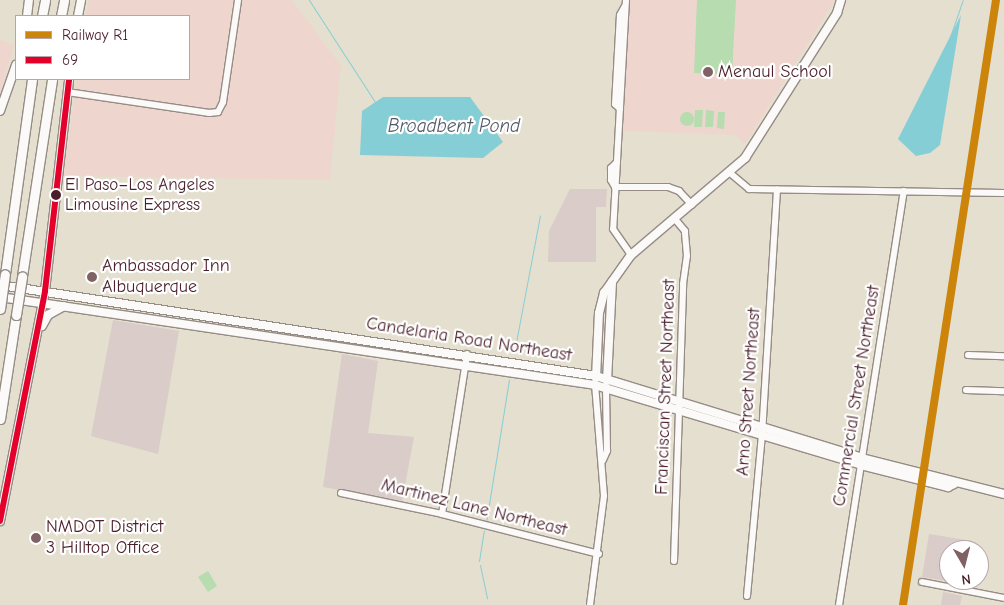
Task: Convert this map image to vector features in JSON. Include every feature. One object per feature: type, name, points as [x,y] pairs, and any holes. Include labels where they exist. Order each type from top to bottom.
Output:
[{"type":"highway","points":[[41,15],[44,0]]},
{"type":"highway","points":[[61,15],[64,0]]},
{"type":"highway","points":[[0,309],[32,80]]},
{"type":"highway","points":[[0,419],[52,80]]},
{"type":"main road","points":[[27,15],[30,0]]},
{"type":"main road","points":[[78,15],[81,0]]},
{"type":"main road","points":[[595,385],[599,313],[604,293],[631,255],[730,173],[755,144],[837,12],[841,0]]},
{"type":"main road","points":[[0,111],[15,68]]},
{"type":"main road","points":[[0,522],[45,291],[69,80]]},
{"type":"main road","points":[[606,388],[612,282]]},
{"type":"main road","name":"Candelaria Road Northeast","points":[[0,285],[467,354],[607,378],[681,406],[862,462],[922,477],[948,486],[954,484],[1004,494]]},
{"type":"main road","name":"Candelaria Road Northeast","points":[[0,297],[595,385],[681,406]]},
{"type":"main road","points":[[30,369],[35,364],[45,318],[64,306]]},
{"type":"street","points":[[68,92],[210,114],[218,112],[223,102],[238,0]]},
{"type":"street","points":[[625,3],[620,15],[616,84],[615,104],[620,108],[617,162],[611,168],[611,180],[615,187],[613,229],[631,255]]},
{"type":"street","points":[[730,173],[749,189],[1004,193]]},
{"type":"street","points":[[615,187],[668,187],[679,191],[692,205]]},
{"type":"street","name":"Arno Street Northeast","points":[[747,596],[762,431],[776,188]]},
{"type":"street","name":"Commercial Street Northeast","points":[[840,605],[904,191]]},
{"type":"street","name":"Franciscan Street Northeast","points":[[674,561],[687,240],[675,218]]},
{"type":"street","points":[[442,514],[467,366],[467,354]]},
{"type":"street","points":[[968,355],[1004,356]]},
{"type":"street","points":[[595,385],[598,451],[603,460]]},
{"type":"street","points":[[590,605],[604,522],[603,460],[607,451],[606,388]]},
{"type":"street","points":[[966,390],[1004,391]]},
{"type":"street","name":"Martinez Lane Northeast","points":[[341,493],[442,514],[599,554]]},
{"type":"street","points":[[922,582],[1004,598]]},
{"type":"shaded area","points":[[89,0],[292,0],[341,66],[330,180],[63,176],[77,80],[190,80],[190,15],[86,15]]},
{"type":"shaded area","name":"Menaul School","points":[[629,0],[835,0],[745,144],[735,135],[624,131],[622,126]]},
{"type":"shaded area","points":[[0,40],[14,45],[0,94]]},
{"type":"shaded area","points":[[570,189],[607,189],[606,207],[596,207],[596,262],[548,262],[549,231]]},
{"type":"shaded area","points":[[113,320],[179,331],[158,454],[91,436]]},
{"type":"shaded area","points":[[342,354],[378,361],[368,433],[414,437],[402,501],[323,487]]},
{"type":"shaded area","points":[[929,534],[966,540],[939,540],[939,580],[922,577]]},
{"type":"shaded area","points":[[943,592],[962,596],[960,605],[941,605]]},
{"type":"green space","points":[[697,0],[736,0],[732,75],[694,73]]},
{"type":"green space","points":[[695,110],[703,110],[702,127],[694,127]]},
{"type":"green space","points":[[706,110],[714,111],[713,127],[705,127]]},
{"type":"green space","points":[[687,112],[692,114],[694,119],[692,124],[687,126],[682,124],[680,119],[682,114]]},
{"type":"green space","points":[[718,112],[725,112],[724,129],[717,128]]},
{"type":"green space","points":[[208,571],[217,586],[208,592],[198,577]]},
{"type":"water","points":[[961,15],[940,145],[930,153],[916,156],[898,139]]},
{"type":"water","name":"Broadbent Pond","points":[[383,97],[470,97],[503,142],[483,158],[360,155],[362,111]]},
{"type":"waterway","points":[[309,0],[375,102]]},
{"type":"waterway","points":[[950,37],[963,0]]},
{"type":"waterway","points":[[514,353],[540,215]]},
{"type":"waterway","points":[[486,523],[509,380]]},
{"type":"waterway","points":[[479,561],[484,530]]},
{"type":"waterway","points":[[480,565],[487,598]]},
{"type":"rail line","name":"R1","points":[[903,605],[996,0]]},
{"type":"transit line","name":"69","points":[[0,521],[45,291],[69,80]]},
{"type":"place","name":"Menaul School","points":[[708,72]]},
{"type":"place","name":"El Paso–Los Angeles Limousine Express","points":[[56,195]]},
{"type":"place","name":"Ambassador Inn Albuquerque","points":[[92,277]]},
{"type":"place","name":"NMDOT District 3 Hilltop Office","points":[[36,538]]}]
